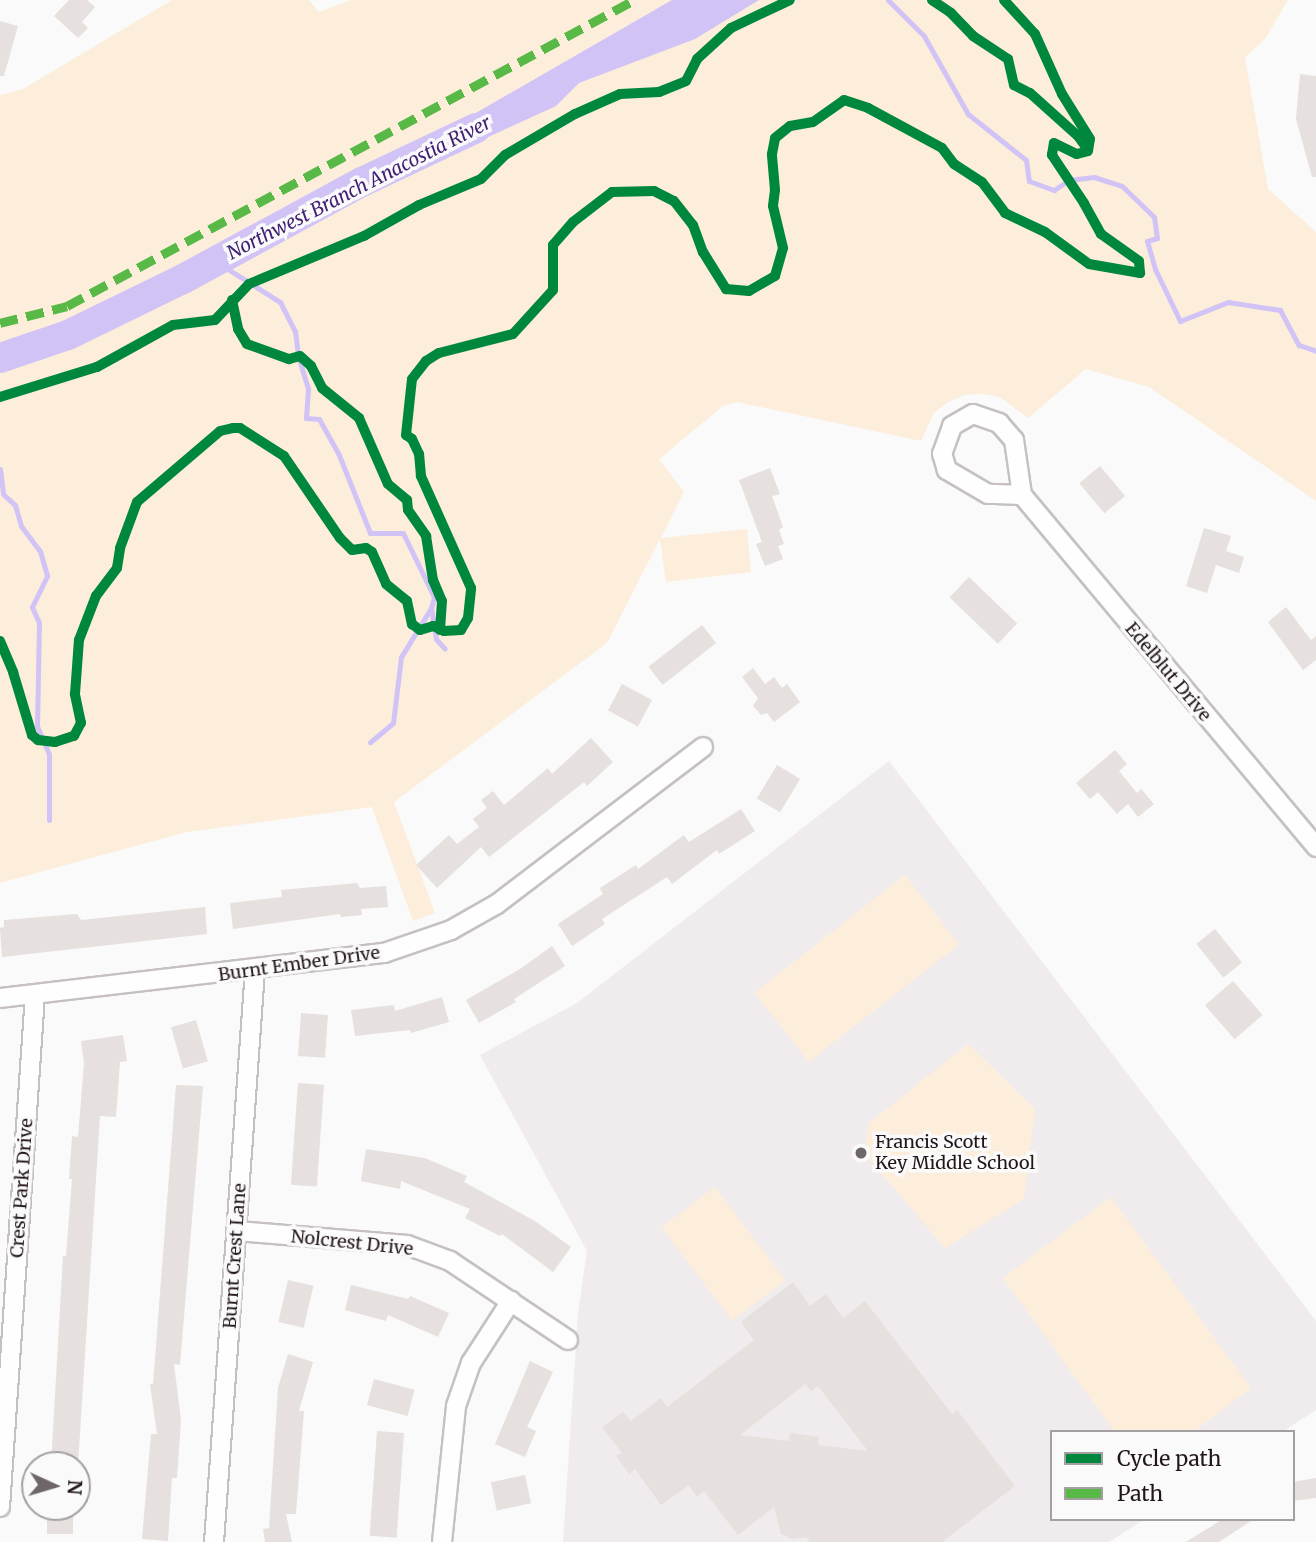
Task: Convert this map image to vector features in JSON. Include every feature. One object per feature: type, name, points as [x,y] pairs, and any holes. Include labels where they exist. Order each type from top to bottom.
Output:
[{"type":"street","points":[[973,414],[999,423],[1014,440],[1022,495],[988,494],[947,470],[942,454],[952,426],[973,414]]},
{"type":"street","name":"Edelblut Drive","points":[[1022,495],[1316,847]]},
{"type":"street","name":"Burnt Ember Drive","points":[[0,998],[384,953],[451,930],[497,904],[703,747]]},
{"type":"street","name":"Burnt Crest Lane","points":[[214,1542],[255,970]]},
{"type":"street","name":"Crest Park Drive","points":[[0,1507],[4,1407],[35,995]]},
{"type":"street","name":"Nolcrest Drive","points":[[237,1231],[407,1245],[450,1261],[568,1340]]},
{"type":"street","points":[[442,1542],[456,1406],[471,1363],[511,1301]]},
{"type":"shaded area","points":[[172,0],[309,0],[319,12],[351,0],[1288,0],[1265,39],[1245,57],[1268,189],[1316,232],[1316,501],[1149,387],[1086,369],[1028,418],[1000,397],[964,395],[948,402],[934,413],[921,441],[737,402],[723,406],[659,459],[684,492],[661,538],[747,529],[751,572],[666,582],[660,539],[607,643],[394,802],[435,913],[413,921],[372,807],[187,832],[0,883],[0,95],[23,89]]},
{"type":"shaded area","points":[[672,0],[759,0],[695,39],[579,83],[556,106],[423,167],[460,122]]},
{"type":"shaded area","name":"Francis Scott Key Middle School","points":[[889,761],[1316,1321],[1316,1410],[1285,1430],[1050,1430],[1050,1521],[1142,1521],[1109,1542],[563,1542],[578,1313],[587,1251],[480,1055],[577,1003]]},
{"type":"shaded area","points":[[905,875],[959,944],[809,1062],[754,993]]},
{"type":"shaded area","points":[[968,1044],[1035,1109],[1024,1199],[945,1248],[864,1153],[869,1123]]},
{"type":"shaded area","points":[[715,1187],[785,1280],[732,1321],[661,1227]]},
{"type":"shaded area","points":[[1111,1197],[1251,1388],[1196,1430],[1114,1430],[1003,1278]]},
{"type":"building","points":[[69,0],[87,0],[95,7],[82,22],[88,28],[78,38],[54,16]]},
{"type":"building","points":[[0,21],[18,26],[4,76],[0,76]]},
{"type":"building","points":[[1300,74],[1316,76],[1316,177],[1312,177],[1296,119]]},
{"type":"building","points":[[1100,466],[1125,496],[1104,513],[1079,483]]},
{"type":"building","points":[[770,468],[780,494],[772,496],[783,527],[779,530],[784,544],[778,546],[783,559],[765,566],[756,544],[762,542],[739,480]]},
{"type":"building","points":[[1204,528],[1231,536],[1226,551],[1244,557],[1239,573],[1216,565],[1207,593],[1186,586]]},
{"type":"building","points":[[969,577],[1017,624],[998,644],[950,597]]},
{"type":"building","points":[[1286,607],[1311,640],[1316,636],[1316,660],[1303,670],[1268,622]]},
{"type":"building","points":[[702,625],[716,643],[663,685],[648,667]]},
{"type":"building","points":[[753,668],[765,684],[774,677],[782,688],[787,684],[800,702],[774,722],[767,713],[761,715],[753,706],[758,698],[742,677]]},
{"type":"building","points":[[622,684],[652,700],[638,726],[608,710]]},
{"type":"building","points":[[591,738],[613,762],[587,786],[584,782],[489,857],[481,847],[437,888],[416,865],[449,835],[457,844],[479,827],[473,819],[487,808],[481,800],[493,791],[504,805],[548,768],[552,774]]},
{"type":"building","points":[[1115,750],[1127,764],[1119,771],[1137,793],[1141,789],[1154,804],[1138,817],[1128,804],[1117,814],[1098,792],[1090,799],[1076,783]]},
{"type":"building","points":[[777,765],[800,779],[780,812],[757,798]]},
{"type":"building","points":[[741,809],[755,831],[719,854],[717,850],[672,884],[667,877],[602,919],[605,924],[572,946],[558,924],[603,894],[600,888],[636,865],[638,869],[684,835],[689,842]]},
{"type":"building","points":[[357,883],[360,888],[386,886],[388,907],[361,909],[362,915],[341,917],[340,914],[233,929],[230,903],[282,897],[281,890]]},
{"type":"building","points":[[205,907],[207,934],[2,957],[0,928],[4,927],[4,920],[77,914],[81,920]]},
{"type":"building","points":[[1215,929],[1242,962],[1223,978],[1196,944]]},
{"type":"building","points":[[552,946],[565,966],[514,999],[516,1002],[479,1023],[466,1000],[520,969]]},
{"type":"building","points":[[1233,981],[1263,1015],[1235,1039],[1205,1005]]},
{"type":"building","points":[[442,997],[449,1022],[411,1033],[410,1030],[355,1036],[351,1010],[394,1005],[395,1011]]},
{"type":"building","points":[[301,1013],[328,1015],[325,1058],[298,1056]]},
{"type":"building","points":[[196,1020],[208,1061],[183,1069],[171,1027]]},
{"type":"building","points":[[123,1035],[127,1061],[120,1062],[116,1117],[100,1116],[79,1451],[52,1451],[63,1256],[66,1256],[72,1179],[69,1179],[72,1136],[78,1137],[84,1063],[81,1041]]},
{"type":"building","points":[[298,1083],[324,1085],[317,1187],[291,1185]]},
{"type":"building","points":[[176,1085],[203,1086],[180,1365],[174,1364],[181,1420],[177,1478],[172,1478],[168,1541],[142,1539],[151,1434],[157,1434],[150,1384],[153,1384]]},
{"type":"building","points":[[366,1149],[425,1158],[467,1176],[464,1182],[535,1221],[571,1247],[553,1272],[502,1234],[500,1236],[465,1218],[470,1209],[401,1181],[400,1189],[361,1181]]},
{"type":"building","points":[[288,1280],[313,1286],[304,1328],[278,1322]]},
{"type":"building","points":[[793,1282],[810,1306],[826,1294],[843,1318],[865,1301],[952,1414],[957,1410],[1015,1486],[942,1542],[810,1542],[806,1537],[792,1539],[781,1534],[774,1507],[738,1535],[704,1491],[697,1497],[689,1485],[661,1505],[635,1469],[629,1474],[616,1456],[622,1453],[602,1427],[623,1412],[631,1421],[661,1398],[667,1407],[754,1340],[741,1322]],"holes":[[[805,1384],[811,1391],[818,1386],[868,1451],[818,1445],[819,1437],[790,1433],[789,1441],[740,1435]]]},
{"type":"building","points":[[351,1285],[408,1299],[410,1296],[449,1313],[438,1337],[388,1315],[386,1321],[345,1310]]},
{"type":"building","points":[[288,1354],[313,1362],[299,1411],[304,1411],[296,1514],[286,1514],[292,1542],[265,1542],[263,1529],[269,1528],[278,1388]]},
{"type":"building","points":[[530,1361],[553,1372],[527,1427],[536,1431],[525,1457],[495,1444]]},
{"type":"building","points":[[374,1379],[415,1390],[408,1416],[367,1405]]},
{"type":"building","points":[[377,1431],[404,1433],[397,1538],[370,1536]]},
{"type":"building","points":[[525,1475],[531,1503],[497,1511],[491,1482]]},
{"type":"building","points":[[1316,1478],[1316,1498],[1295,1501],[1295,1482]]},
{"type":"building","points":[[47,1521],[73,1521],[73,1534],[47,1534]]},
{"type":"building","points":[[1220,1521],[1251,1521],[1219,1542],[1186,1542]]},
{"type":"waterway","points":[[888,0],[924,36],[968,114],[1026,160],[1029,181],[1054,190],[1069,180],[1094,177],[1122,186],[1154,217],[1157,238],[1147,241],[1155,269],[1180,321],[1228,302],[1280,310],[1299,345],[1316,351]]},
{"type":"waterway","name":"Northwest Branch Anacostia River","points":[[0,358],[68,335],[183,279],[362,182],[476,128]]},
{"type":"waterway","points":[[215,261],[280,302],[295,331],[298,356],[308,389],[306,418],[319,419],[339,455],[370,533],[403,533],[434,597],[431,608],[401,657],[393,723],[370,742]]},
{"type":"waterway","points":[[0,469],[3,494],[15,505],[21,526],[40,551],[47,576],[32,607],[39,623],[37,726],[49,754],[49,820]]},
{"type":"waterway","points":[[431,608],[436,639],[445,649]]},
{"type":"marked path","points":[[0,323],[67,306],[634,0]]},
{"type":"cycle path","points":[[0,397],[97,367],[173,325],[215,320],[249,284],[364,236],[419,205],[481,179],[505,155],[575,114],[620,94],[659,92],[686,81],[697,59],[731,28],[790,0]]},
{"type":"cycle path","points":[[932,0],[951,13],[973,36],[1008,59],[1014,85],[1030,93],[1078,136],[1086,147]]},
{"type":"cycle path","points":[[0,641],[13,672],[32,735],[38,740],[55,742],[74,736],[81,723],[75,694],[79,640],[96,596],[117,568],[120,548],[137,502],[220,431],[233,428],[240,428],[284,456],[340,538],[352,550],[366,548],[372,552],[386,584],[407,601],[412,624],[420,630],[433,626],[444,631],[461,630],[468,618],[471,588],[421,476],[419,454],[412,439],[406,435],[412,379],[426,361],[439,353],[513,334],[553,290],[553,245],[573,222],[612,192],[654,191],[674,201],[693,225],[703,252],[726,289],[749,291],[775,276],[783,248],[773,206],[775,190],[772,154],[775,138],[790,126],[813,122],[844,100],[868,108],[942,148],[954,164],[982,182],[1005,213],[1045,232],[1089,264],[1140,273],[1139,261],[1101,234],[1052,155],[1054,143],[1077,154],[1088,151],[1090,139],[1062,94],[1035,34],[1004,0]]},
{"type":"cycle path","points":[[232,300],[238,329],[247,344],[289,359],[300,356],[311,366],[322,388],[359,418],[388,484],[407,500],[408,510],[426,536],[433,580],[442,601],[440,630]]},
{"type":"place","name":"Francis Scott Key Middle School","points":[[861,1153]]}]
